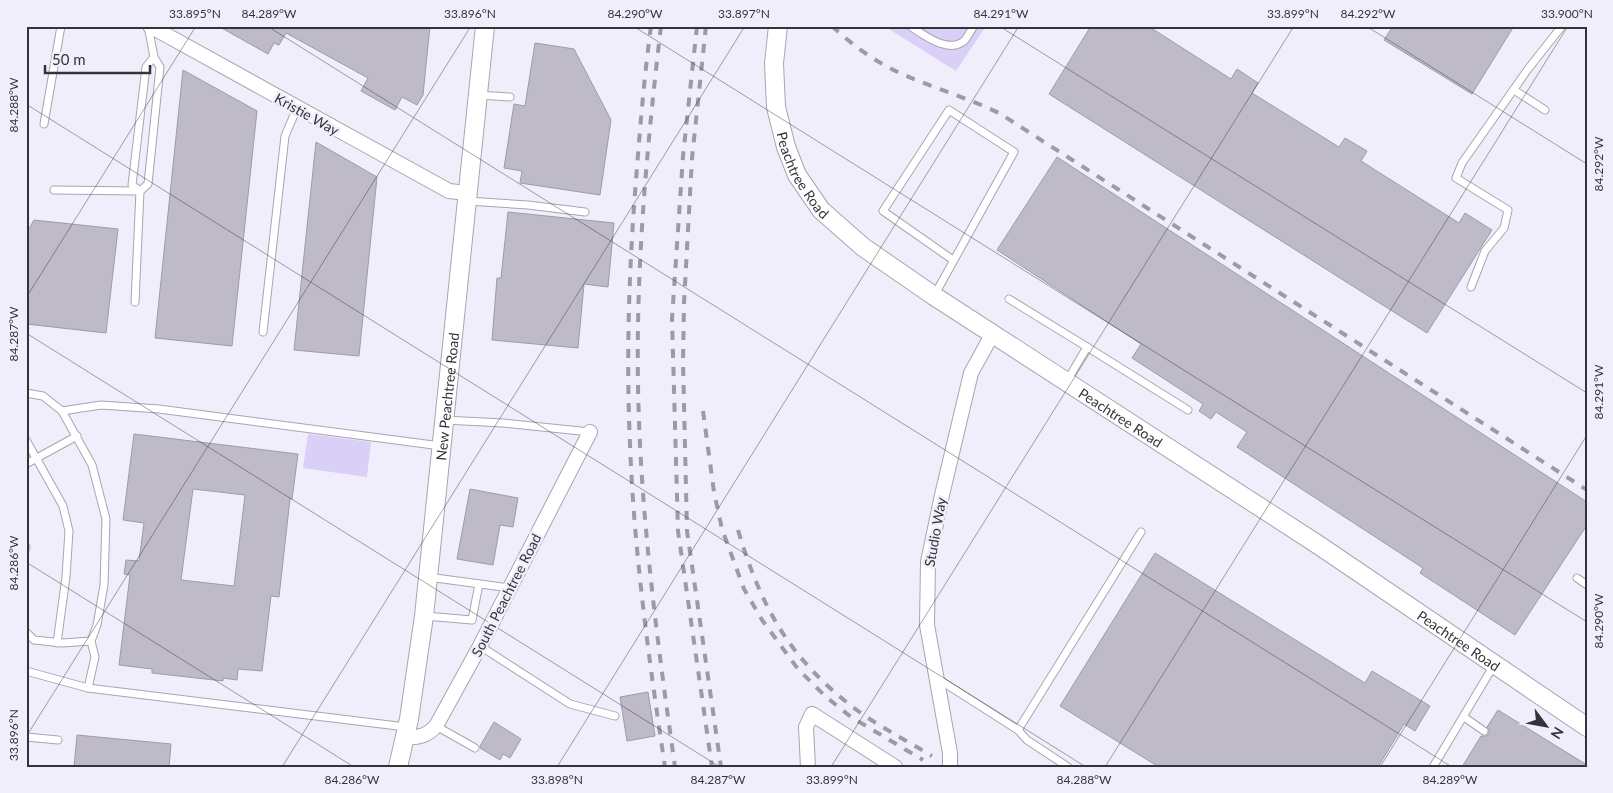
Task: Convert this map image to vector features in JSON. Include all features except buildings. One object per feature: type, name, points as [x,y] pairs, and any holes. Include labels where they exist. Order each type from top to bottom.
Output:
[{"type":"street","name":"Kristie Way","points":[[149,26],[449,191],[467,197]]},
{"type":"street","name":"New Peachtree Road","points":[[398,767],[406,732],[424,616],[485,26]]},
{"type":"street","name":"Peachtree Road","points":[[778,26],[774,64],[776,107],[786,147],[797,176],[821,210],[862,247],[934,296],[1317,544],[1585,723]]},
{"type":"street","name":"Studio Way","points":[[950,767],[950,753],[926,625],[928,562],[971,373],[993,333]]},
{"type":"street","name":"South Peachtree Road","points":[[436,726],[480,646],[590,432]]},
{"type":"street","points":[[808,767],[806,727],[812,714],[895,767]]},
{"type":"street","points":[[406,732],[415,738],[429,734],[436,726]]},
{"type":"lane","points":[[44,124],[61,26]]},
{"type":"lane","points":[[54,190],[140,191],[148,184],[160,67],[154,57],[149,26]]},
{"type":"lane","points":[[910,26],[941,44],[953,46],[964,41],[974,26]]},
{"type":"lane","points":[[1471,286],[1485,251],[1504,228],[1508,210],[1456,178],[1462,163],[1562,26]]},
{"type":"lane","points":[[140,191],[132,185],[146,67],[154,57]]},
{"type":"lane","points":[[1514,90],[1545,110]]},
{"type":"lane","points":[[478,95],[510,97]]},
{"type":"lane","points":[[263,332],[284,136],[297,108]]},
{"type":"lane","points":[[934,296],[1014,152],[949,110],[883,211],[953,260]]},
{"type":"lane","points":[[135,302],[140,191]]},
{"type":"lane","points":[[467,197],[585,212]]},
{"type":"lane","points":[[1010,299],[1188,410]]},
{"type":"lane","points":[[1066,382],[1087,347]]},
{"type":"lane","points":[[26,393],[43,396],[62,411],[92,464],[106,520],[104,585],[97,626],[91,641],[95,657],[88,688]]},
{"type":"lane","points":[[62,411],[100,405],[159,409],[441,446]]},
{"type":"lane","points":[[444,420],[504,423],[590,432]]},
{"type":"lane","points":[[26,464],[77,436]]},
{"type":"lane","points":[[26,440],[63,506],[69,531],[66,577],[57,643]]},
{"type":"lane","points":[[1018,730],[1141,532]]},
{"type":"lane","points":[[428,577],[510,588]]},
{"type":"lane","points":[[1577,578],[1587,585]]},
{"type":"lane","points":[[424,616],[472,620],[479,584]]},
{"type":"lane","points":[[26,632],[34,640],[57,643],[91,641]]},
{"type":"lane","points":[[480,646],[570,704],[615,716]]},
{"type":"lane","points":[[1433,767],[1494,664]]},
{"type":"lane","points":[[26,670],[88,688],[406,732]]},
{"type":"lane","points":[[936,677],[1018,730],[1027,740],[1068,767]]},
{"type":"lane","points":[[1464,717],[1484,731]]},
{"type":"lane","points":[[436,726],[475,748]]},
{"type":"lane","points":[[26,736],[58,740]]},
{"type":"shaded area","points":[[884,26],[986,26],[956,71]]},
{"type":"shaded area","points":[[308,434],[371,442],[367,477],[303,468]]},
{"type":"railway","points":[[651,26],[636,180],[632,246],[628,345],[629,411],[632,484],[639,565],[665,767]]},
{"type":"railway","points":[[661,26],[651,115],[641,249],[638,384],[639,432],[646,528],[656,624],[675,767]]},
{"type":"railway","points":[[697,26],[683,156],[672,319],[678,531],[712,767]]},
{"type":"railway","points":[[706,26],[692,158],[684,303],[683,362],[687,531],[721,767]]},
{"type":"railway","points":[[832,26],[883,65],[999,113],[1587,490]]},
{"type":"railway","points":[[703,411],[714,492],[722,529],[744,589],[762,620],[798,669],[825,696],[851,717],[923,760]]},
{"type":"railway","points":[[738,530],[747,558],[768,607],[780,629],[812,670],[831,689],[863,715],[932,756]]}]
